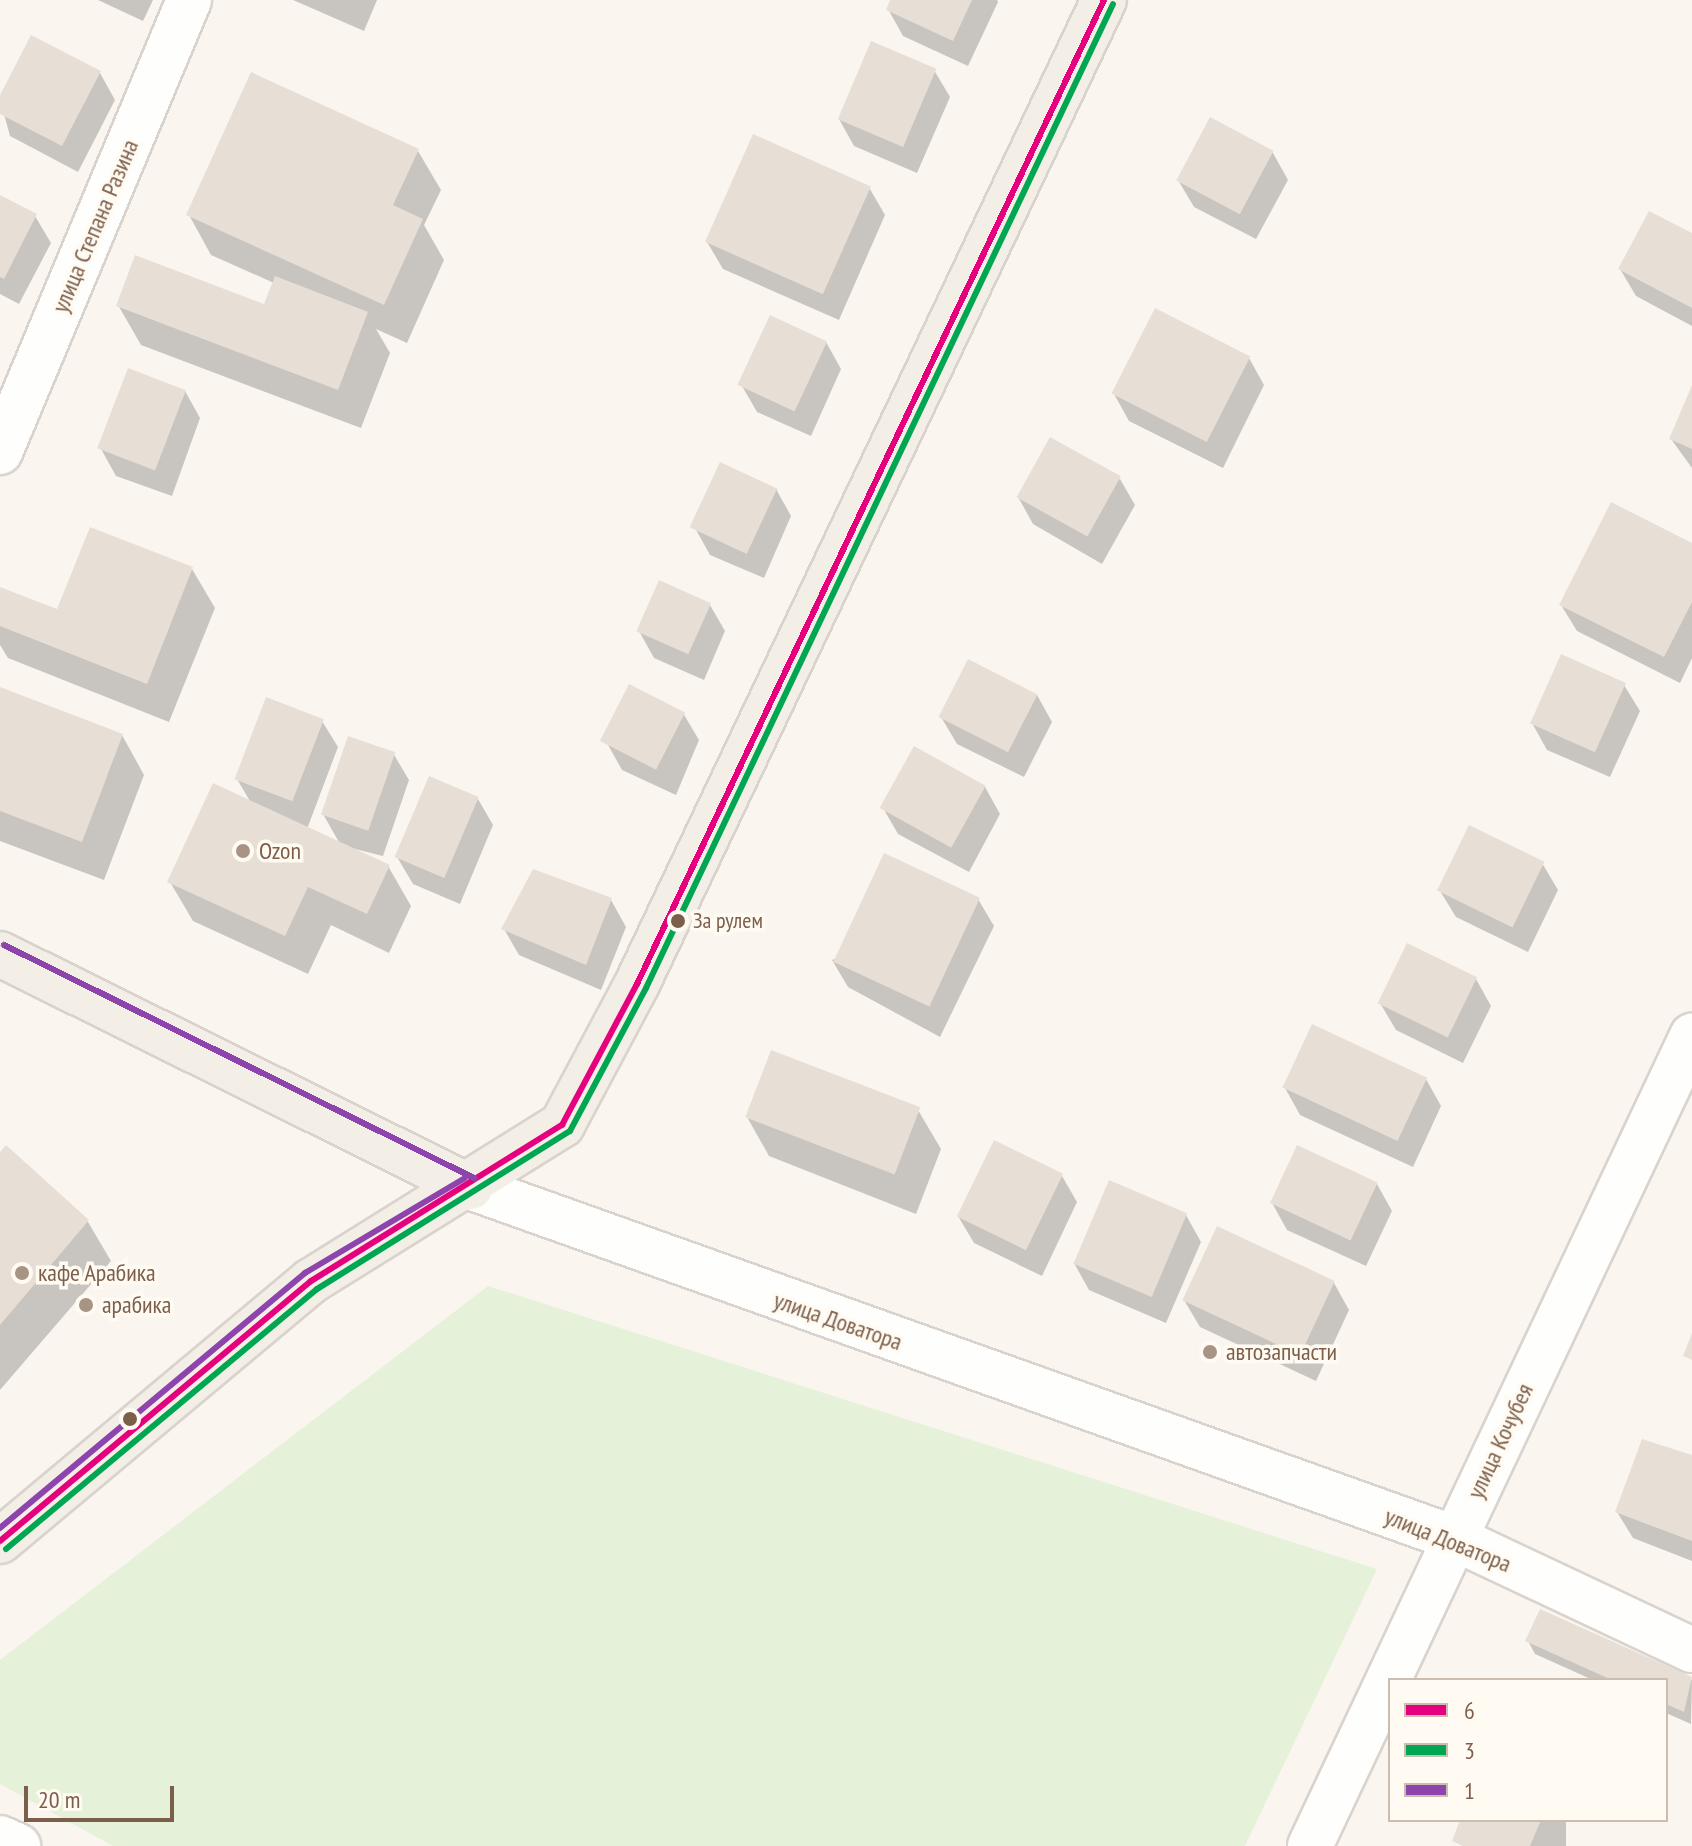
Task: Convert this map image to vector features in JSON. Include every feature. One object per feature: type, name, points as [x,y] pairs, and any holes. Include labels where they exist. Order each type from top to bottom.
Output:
[{"type":"main road","points":[[0,1541],[311,1281],[470,1187],[562,1125],[637,984],[1104,0]]},
{"type":"main road","name":"улица Доватора","points":[[0,954],[470,1187]]},
{"type":"street","name":"улица Степана Разина","points":[[0,452],[189,0]]},
{"type":"street","name":"улица Кочубея","points":[[1389,1678],[1692,1036]]},
{"type":"street","name":"улица Доватора","points":[[470,1187],[1454,1538],[1692,1650]]},
{"type":"street","name":"улица Кочубея","points":[[1310,1846],[1388,1679]]},
{"type":"street","points":[[0,1838],[18,1846]]},
{"type":"green space","points":[[488,1286],[1377,1569],[1245,1846],[113,1846],[0,1784],[0,1660]]},
{"type":"building","points":[[890,0],[972,0],[953,41],[886,10]]},
{"type":"building","points":[[31,35],[101,71],[62,146],[0,114],[0,95]]},
{"type":"building","points":[[871,41],[936,69],[903,147],[838,119]]},
{"type":"building","points":[[251,72],[419,149],[393,205],[423,219],[384,305],[186,215]]},
{"type":"building","points":[[1210,117],[1274,151],[1240,214],[1176,181]]},
{"type":"building","points":[[753,134],[871,186],[823,294],[705,242]]},
{"type":"building","points":[[0,195],[37,214],[4,279],[0,277]]},
{"type":"building","points":[[1649,211],[1692,233],[1692,308],[1618,269]]},
{"type":"building","points":[[135,255],[264,304],[275,276],[368,312],[338,390],[116,306]]},
{"type":"building","points":[[1155,308],[1250,357],[1207,442],[1111,394]]},
{"type":"building","points":[[770,315],[827,342],[795,411],[737,385]]},
{"type":"building","points":[[128,368],[186,390],[155,471],[97,448]]},
{"type":"building","points":[[1692,385],[1692,449],[1669,439]]},
{"type":"building","points":[[1050,437],[1121,476],[1087,537],[1017,497]]},
{"type":"building","points":[[720,462],[777,489],[747,554],[690,527]]},
{"type":"building","points":[[1611,502],[1692,543],[1692,602],[1664,657],[1559,605]]},
{"type":"building","points":[[90,527],[193,567],[147,684],[0,626],[0,587],[57,609]]},
{"type":"building","points":[[659,580],[711,603],[688,654],[636,631]]},
{"type":"building","points":[[1561,654],[1626,683],[1595,752],[1530,723]]},
{"type":"building","points":[[968,659],[1037,694],[1008,752],[938,717]]},
{"type":"building","points":[[629,684],[685,713],[656,770],[600,741]]},
{"type":"building","points":[[0,687],[123,734],[82,842],[0,811]]},
{"type":"building","points":[[266,697],[324,719],[292,801],[234,779]]},
{"type":"building","points":[[348,736],[395,752],[368,831],[321,814]]},
{"type":"building","points":[[914,746],[986,786],[951,848],[880,808]]},
{"type":"building","points":[[429,776],[479,797],[444,878],[395,857]]},
{"type":"building","points":[[213,783],[390,865],[367,914],[308,887],[285,936],[167,882]]},
{"type":"building","points":[[1469,825],[1544,862],[1512,927],[1437,891]]},
{"type":"building","points":[[884,853],[980,898],[929,1007],[833,962]]},
{"type":"building","points":[[533,869],[612,898],[586,965],[501,929]]},
{"type":"building","points":[[1407,943],[1477,977],[1448,1037],[1378,1003]]},
{"type":"building","points":[[1312,1024],[1427,1078],[1398,1141],[1282,1087]]},
{"type":"building","points":[[771,1050],[920,1107],[895,1175],[745,1117]]},
{"type":"building","points":[[994,1140],[1063,1174],[1026,1250],[957,1216]]},
{"type":"building","name":"кафе Арабика","points":[[6,1145],[89,1220],[0,1325],[0,1152]]},
{"type":"building","points":[[1297,1145],[1378,1183],[1351,1241],[1270,1203]]},
{"type":"building","points":[[1109,1180],[1187,1213],[1152,1297],[1073,1264]]},
{"type":"building","points":[[1217,1226],[1335,1281],[1300,1355],[1182,1300]]},
{"type":"building","points":[[1692,1333],[1692,1360],[1683,1356]]},
{"type":"building","points":[[1642,1439],[1692,1455],[1692,1541],[1615,1512]]},
{"type":"building","points":[[1540,1609],[1692,1677],[1684,1712],[1668,1705],[1668,1678],[1608,1678],[1525,1641]]},
{"type":"building","points":[[1459,1822],[1540,1822],[1530,1846],[1463,1846],[1452,1841]]},
{"type":"transit line","name":"6","points":[[0,1541],[311,1281],[562,1125],[637,984],[1104,0]]},
{"type":"transit line","name":"3","points":[[6,1549],[317,1289],[570,1131],[646,988],[1113,4]]},
{"type":"transit line","name":"1","points":[[4,945],[474,1178]]},
{"type":"transit line","name":"1","points":[[0,1528],[305,1273],[465,1178]]},
{"type":"place","name":"Ozon","points":[[243,851]]},
{"type":"place","name":"За рулем","points":[[678,921]]},
{"type":"place","name":"кафе Арабика","points":[[22,1273]]},
{"type":"place","name":"арабика","points":[[86,1305]]},
{"type":"place","name":"автозапчасти","points":[[1210,1352]]}]
